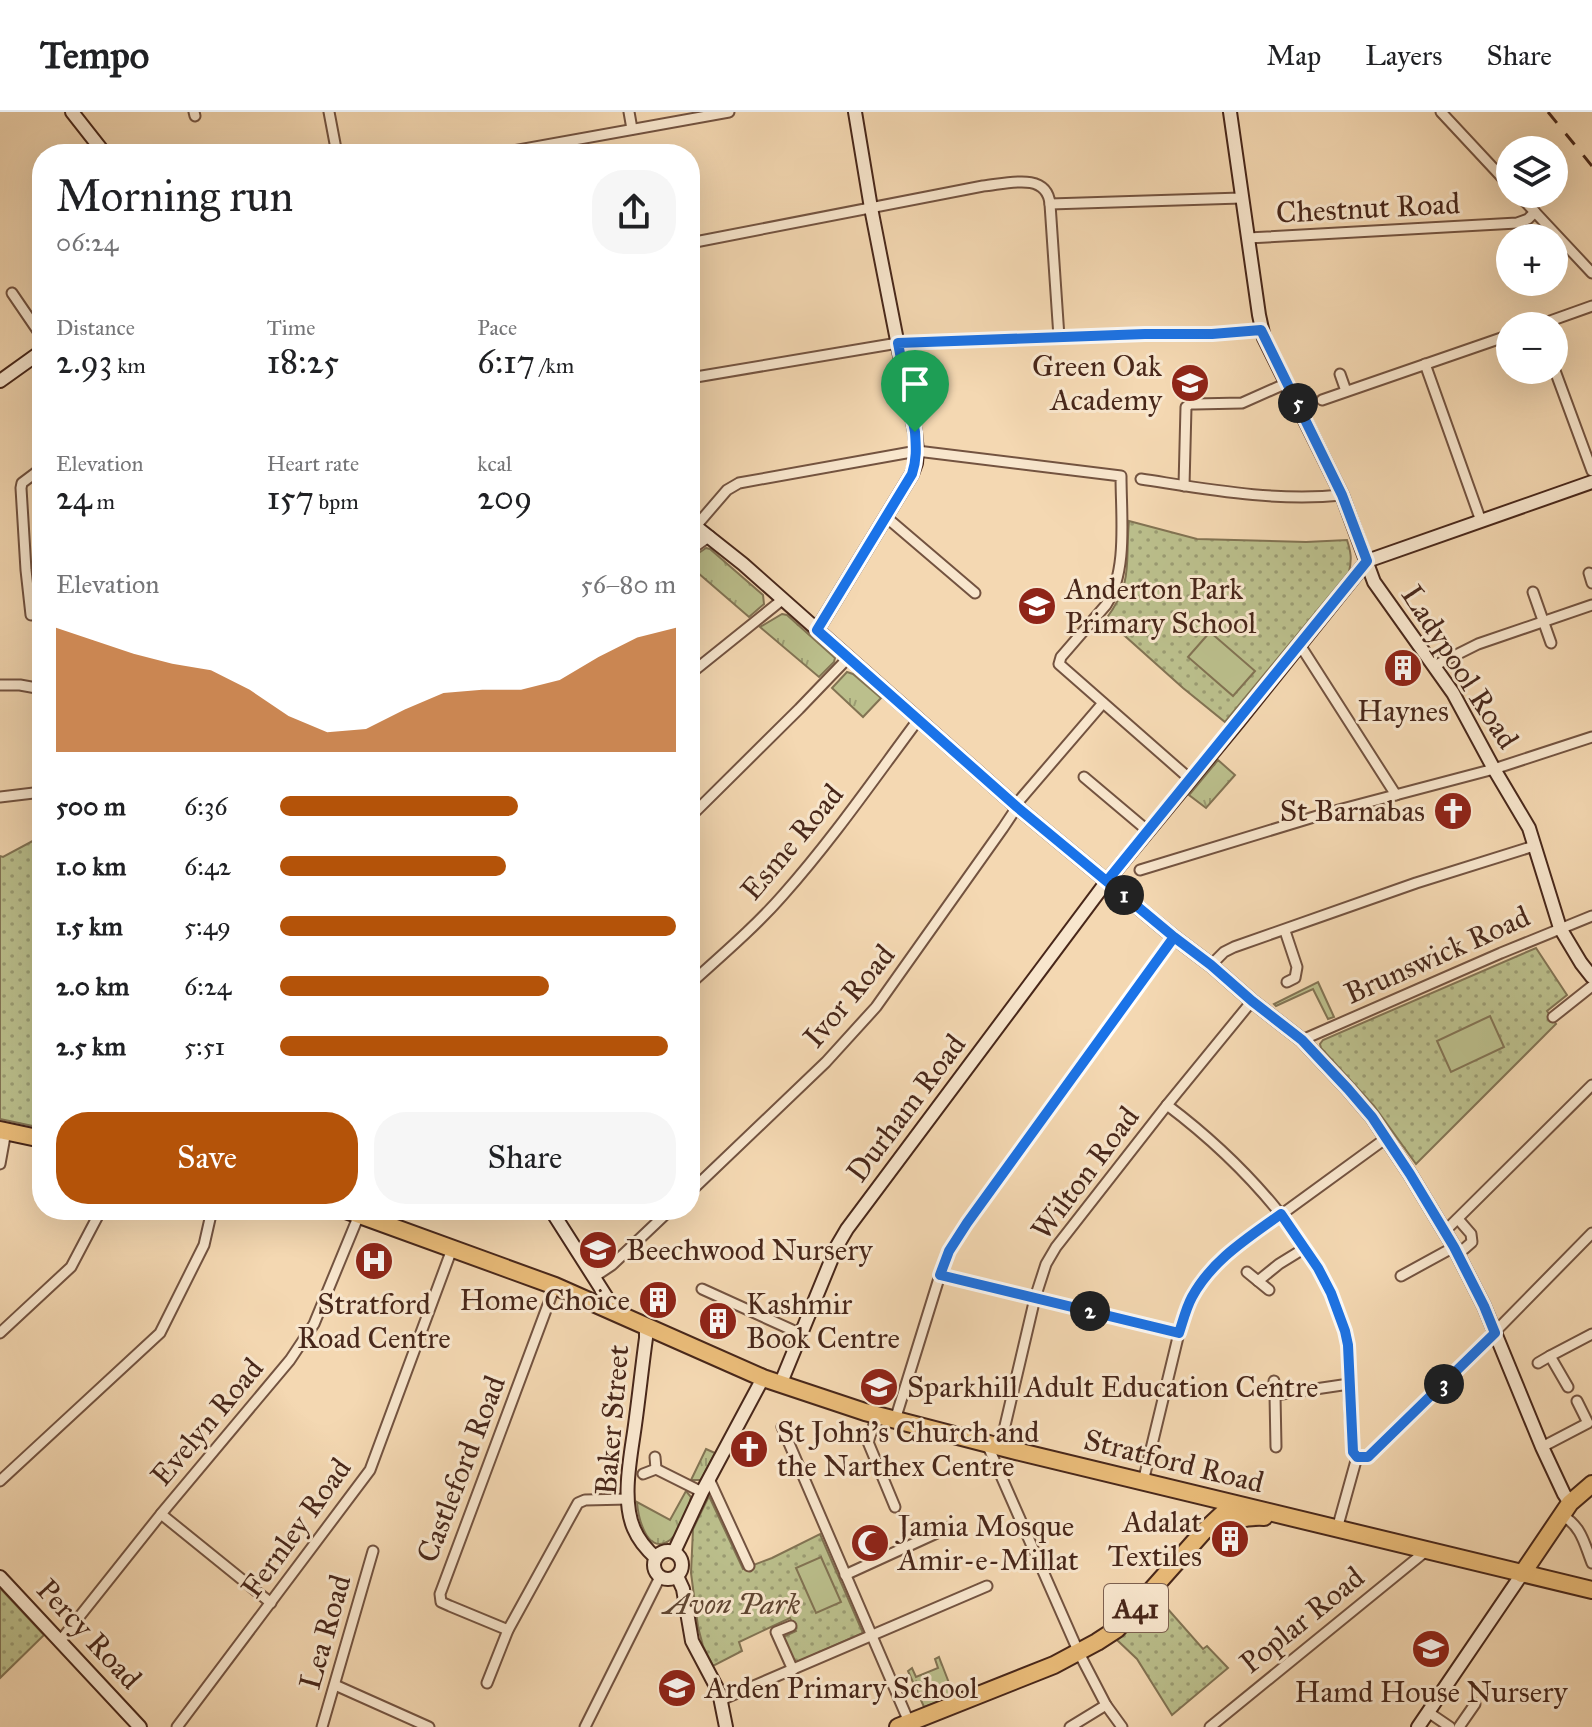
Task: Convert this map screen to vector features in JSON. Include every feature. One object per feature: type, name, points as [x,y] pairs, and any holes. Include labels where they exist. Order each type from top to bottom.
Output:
[{"type":"highway","points":[[3,1131],[32,1137]]},
{"type":"highway","name":"Stratford Road","points":[[372,1220],[555,1286],[780,1385],[877,1416],[1592,1590]]},
{"type":"highway","points":[[1522,1574],[1566,1509],[1592,1484]]},
{"type":"highway","name":"A41","points":[[904,1724],[1079,1653],[1117,1629],[1204,1531],[1233,1504]]},
{"type":"highway","points":[[1185,1554],[1226,1522],[1239,1518],[1304,1521]]},
{"type":"highway","points":[[1488,1565],[1523,1555],[1548,1534]]},
{"type":"highway","points":[[1548,1534],[1542,1564],[1551,1581]]},
{"type":"street","points":[[72,112],[97,144]]},
{"type":"street","points":[[329,112],[335,144]]},
{"type":"street","points":[[629,112],[632,129]]},
{"type":"street","points":[[574,144],[632,129],[729,112]]},
{"type":"street","points":[[817,630],[912,474],[917,451],[855,112]]},
{"type":"street","name":"Ladypool Road","points":[[1230,112],[1261,330],[1342,495],[1374,582],[1453,693],[1529,828],[1560,928],[1592,977]]},
{"type":"street","points":[[1441,112],[1496,171]]},
{"type":"street","points":[[700,241],[983,186],[1036,183],[1049,196],[1059,337]]},
{"type":"street","points":[[1050,204],[1241,198]]},
{"type":"street","points":[[1531,208],[1592,273]]},
{"type":"street","name":"Chestnut Road","points":[[1248,238],[1516,224],[1535,212]]},
{"type":"street","points":[[12,293],[32,322]]},
{"type":"street","points":[[1568,315],[1592,306]]},
{"type":"street","points":[[700,376],[898,343],[1261,330]]},
{"type":"street","points":[[1322,400],[1496,340]]},
{"type":"street","points":[[0,381],[32,358]]},
{"type":"street","points":[[1425,364],[1481,521]]},
{"type":"street","points":[[1340,374],[1346,391]]},
{"type":"street","points":[[1184,486],[1186,407],[1190,404],[1242,403],[1287,383]]},
{"type":"street","points":[[1560,384],[1592,471]]},
{"type":"street","points":[[700,517],[727,490],[739,483],[917,451],[1121,476],[1120,559],[1111,598],[1059,660],[1061,668],[1190,779]]},
{"type":"street","points":[[31,615],[32,578],[21,488],[22,483],[32,475]]},
{"type":"street","points":[[1141,479],[1272,497],[1342,495]]},
{"type":"street","points":[[1367,561],[1592,482]]},
{"type":"street","points":[[886,517],[975,593]]},
{"type":"street","points":[[700,529],[1017,807],[1302,1040],[1356,1098],[1372,1117],[1459,1248],[1564,1494],[1566,1509],[1580,1532],[1592,1563]]},
{"type":"street","points":[[700,543],[710,536]]},
{"type":"street","name":"Durham Road","points":[[780,1385],[837,1246],[847,1229],[1107,881],[1367,561]]},
{"type":"street","points":[[1533,592],[1551,643]]},
{"type":"street","points":[[700,666],[782,600]]},
{"type":"street","points":[[1434,666],[1478,644],[1592,605]]},
{"type":"street","points":[[1300,645],[1396,795]]},
{"type":"street","points":[[700,807],[849,657]]},
{"type":"street","points":[[0,685],[32,687]]},
{"type":"street","name":"Ivor Road","points":[[700,1182],[826,1062],[876,1007],[918,951],[1018,802],[1103,703]]},
{"type":"street","name":"Esme Road","points":[[700,975],[742,937],[814,860],[918,720]]},
{"type":"street","points":[[1140,870],[1494,769],[1592,737]]},
{"type":"street","points":[[1084,777],[1148,831]]},
{"type":"street","points":[[0,797],[32,793]]},
{"type":"street","points":[[1211,965],[1224,952],[1416,883],[1534,846]]},
{"type":"street","name":"Brunswick Road","points":[[1302,1040],[1592,916]]},
{"type":"street","points":[[1285,931],[1297,967],[1294,982]]},
{"type":"street","points":[[895,1420],[949,1251],[1174,937]]},
{"type":"street","points":[[1553,1017],[1592,986]]},
{"type":"street","name":"Wilton Road","points":[[993,1445],[1046,1264],[1167,1105],[1252,1001]]},
{"type":"street","points":[[1445,1231],[1592,1085]]},
{"type":"street","points":[[1167,1105],[1208,1138],[1253,1183],[1281,1214],[1318,1268],[1339,1313],[1348,1345],[1353,1452],[1357,1457]]},
{"type":"street","points":[[0,1164],[3,1131]]},
{"type":"street","points":[[1143,1482],[1179,1333],[1193,1294],[1227,1254],[1385,1139]]},
{"type":"street","points":[[1401,1276],[1472,1242],[1471,1234],[1458,1219]]},
{"type":"street","points":[[0,1333],[71,1267],[96,1220]]},
{"type":"street","points":[[0,1481],[160,1333],[204,1245],[210,1220]]},
{"type":"street","name":"Evelyn Road","points":[[60,1641],[290,1360],[314,1324],[351,1220]]},
{"type":"street","points":[[557,1220],[616,1312]]},
{"type":"street","points":[[594,1277],[612,1265],[659,1220]]},
{"type":"street","points":[[1357,1457],[1368,1457],[1591,1236]]},
{"type":"street","points":[[1258,1281],[1305,1248]]},
{"type":"street","name":"Fernley Road","points":[[177,1727],[370,1470],[452,1249]]},
{"type":"street","points":[[1247,1272],[1269,1290]]},
{"type":"street","points":[[940,1275],[1179,1333]]},
{"type":"street","name":"Castleford Road","points":[[508,1630],[441,1602],[440,1594],[555,1286]]},
{"type":"street","points":[[702,1289],[801,1334]]},
{"type":"street","name":"Baker Street","points":[[646,1326],[628,1499],[633,1528],[643,1547],[656,1558],[654,1566],[660,1577]]},
{"type":"street","points":[[1538,1363],[1592,1334]]},
{"type":"street","points":[[1550,1356],[1568,1387]]},
{"type":"street","points":[[674,1552],[763,1378]]},
{"type":"street","points":[[1274,1381],[1276,1447]]},
{"type":"street","points":[[1275,1395],[1349,1384]]},
{"type":"street","points":[[1542,1447],[1588,1423],[1577,1401]]},
{"type":"street","points":[[877,1416],[868,1442],[895,1507]]},
{"type":"street","points":[[782,1427],[872,1636],[904,1724]]},
{"type":"street","points":[[993,1445],[1079,1653],[1106,1705],[1122,1727]]},
{"type":"street","points":[[655,1457],[656,1469]]},
{"type":"street","points":[[1337,1529],[1357,1457]]},
{"type":"street","points":[[643,1474],[656,1469],[702,1492]]},
{"type":"street","points":[[709,1479],[749,1566]]},
{"type":"street","points":[[487,1683],[508,1630],[580,1500],[628,1499]]},
{"type":"street","points":[[161,1514],[271,1603]]},
{"type":"street","points":[[845,1575],[950,1527]]},
{"type":"street","name":"Lea Road","points":[[322,1727],[373,1551]]},
{"type":"street","points":[[585,1727],[660,1577],[669,1579],[677,1576],[682,1568],[683,1563],[674,1552],[666,1551],[656,1558]]},
{"type":"street","name":"Poplar Road","points":[[1210,1727],[1426,1551]]},
{"type":"street","points":[[1418,1727],[1522,1574]]},
{"type":"street","points":[[677,1576],[683,1589],[692,1641],[714,1682],[726,1727]]},
{"type":"street","name":"Percy Road","points":[[0,1577],[140,1727]]},
{"type":"street","points":[[721,1700],[987,1586]]},
{"type":"street","points":[[791,1626],[776,1632],[793,1670]]},
{"type":"street","points":[[335,1685],[429,1727]]},
{"type":"street","points":[[1459,1727],[1475,1704]]},
{"type":"street","points":[[1070,1727],[1106,1705]]},
{"type":"street","points":[[1428,1712],[1450,1727]]},
{"type":"green space","points":[[1129,521],[1197,539],[1347,540],[1351,563],[1349,572],[1225,722],[1106,619],[1125,583]]},
{"type":"green space","points":[[710,549],[763,595],[764,604],[749,617],[700,575],[700,552]]},
{"type":"green space","points":[[782,614],[787,615],[835,658],[819,677],[760,627]]},
{"type":"green space","points":[[1210,632],[1255,671],[1233,696],[1188,657]]},
{"type":"green space","points":[[847,672],[881,698],[863,717],[832,688]]},
{"type":"green space","points":[[1218,760],[1235,775],[1206,808],[1189,795]]},
{"type":"green space","points":[[32,841],[32,1126],[0,1119],[0,856]]},
{"type":"green space","points":[[1536,948],[1567,995],[1547,1011],[1556,1024],[1416,1164],[1374,1106],[1320,1044],[1323,1040]]},
{"type":"green space","points":[[1318,982],[1334,1017],[1328,1019],[1313,989],[1276,1006],[1274,1004]]},
{"type":"green space","points":[[1490,1016],[1504,1047],[1451,1072],[1437,1041]]},
{"type":"green space","points":[[706,1449],[715,1453],[701,1480],[691,1480]]},
{"type":"green space","points":[[686,1491],[691,1497],[679,1529],[667,1542],[654,1542],[644,1531],[637,1502],[670,1520]]},
{"type":"green space","name":"Avon Park","points":[[709,1496],[743,1569],[820,1534],[863,1633],[795,1663],[783,1637],[796,1631],[790,1618],[739,1642],[742,1651],[713,1666],[698,1627],[691,1573],[693,1529]]},
{"type":"green space","points":[[821,1557],[841,1602],[816,1613],[796,1568]]},
{"type":"green space","points":[[0,1588],[44,1635],[0,1678]]},
{"type":"green space","points":[[1159,1599],[1203,1649],[1207,1646],[1228,1668],[1172,1715],[1137,1659],[1117,1640]]},
{"type":"green space","points":[[939,1657],[954,1696],[924,1707],[908,1671],[912,1668],[916,1677],[938,1668],[935,1659]]},
{"type":"railway","points":[[1548,112],[1592,166]]},
{"type":"place","name":"Green Oak Academy","points":[[1190,383]]},
{"type":"place","name":"Anderton Park Primary School","points":[[1037,606]]},
{"type":"place","name":"Haynes","points":[[1403,668]]},
{"type":"place","name":"St Barnabas","points":[[1453,811]]},
{"type":"place","name":"Beechwood Nursery","points":[[598,1250]]},
{"type":"place","name":"Stratford Road Centre","points":[[374,1261]]},
{"type":"place","name":"Home Choice","points":[[658,1300]]},
{"type":"place","name":"Kashmir Book Centre","points":[[718,1321]]},
{"type":"place","name":"Sparkhill Adult Education Centre","points":[[879,1387]]},
{"type":"place","name":"St John's Church and the Narthex Centre","points":[[749,1449]]},
{"type":"place","name":"Adalat Textiles","points":[[1230,1539]]},
{"type":"place","name":"Jamia Mosque Amir-e-Millat","points":[[870,1543]]},
{"type":"place","name":"Hamd House Nursery","points":[[1431,1649]]},
{"type":"place","name":"Arden Primary School","points":[[677,1688]]},
{"type":"route","points":[[1261,330],[1342,495],[1367,561],[1107,881],[1302,1040],[1348,1089],[1372,1117],[1410,1174],[1454,1247],[1490,1319],[1495,1333],[1368,1457],[1357,1457],[1353,1452],[1348,1345],[1339,1313],[1318,1268],[1281,1214],[1212,1268],[1193,1294],[1179,1333],[940,1275],[949,1251],[967,1223],[1174,937],[1017,807],[817,630],[912,474],[917,451],[915,432],[898,343],[1261,330]]}]
